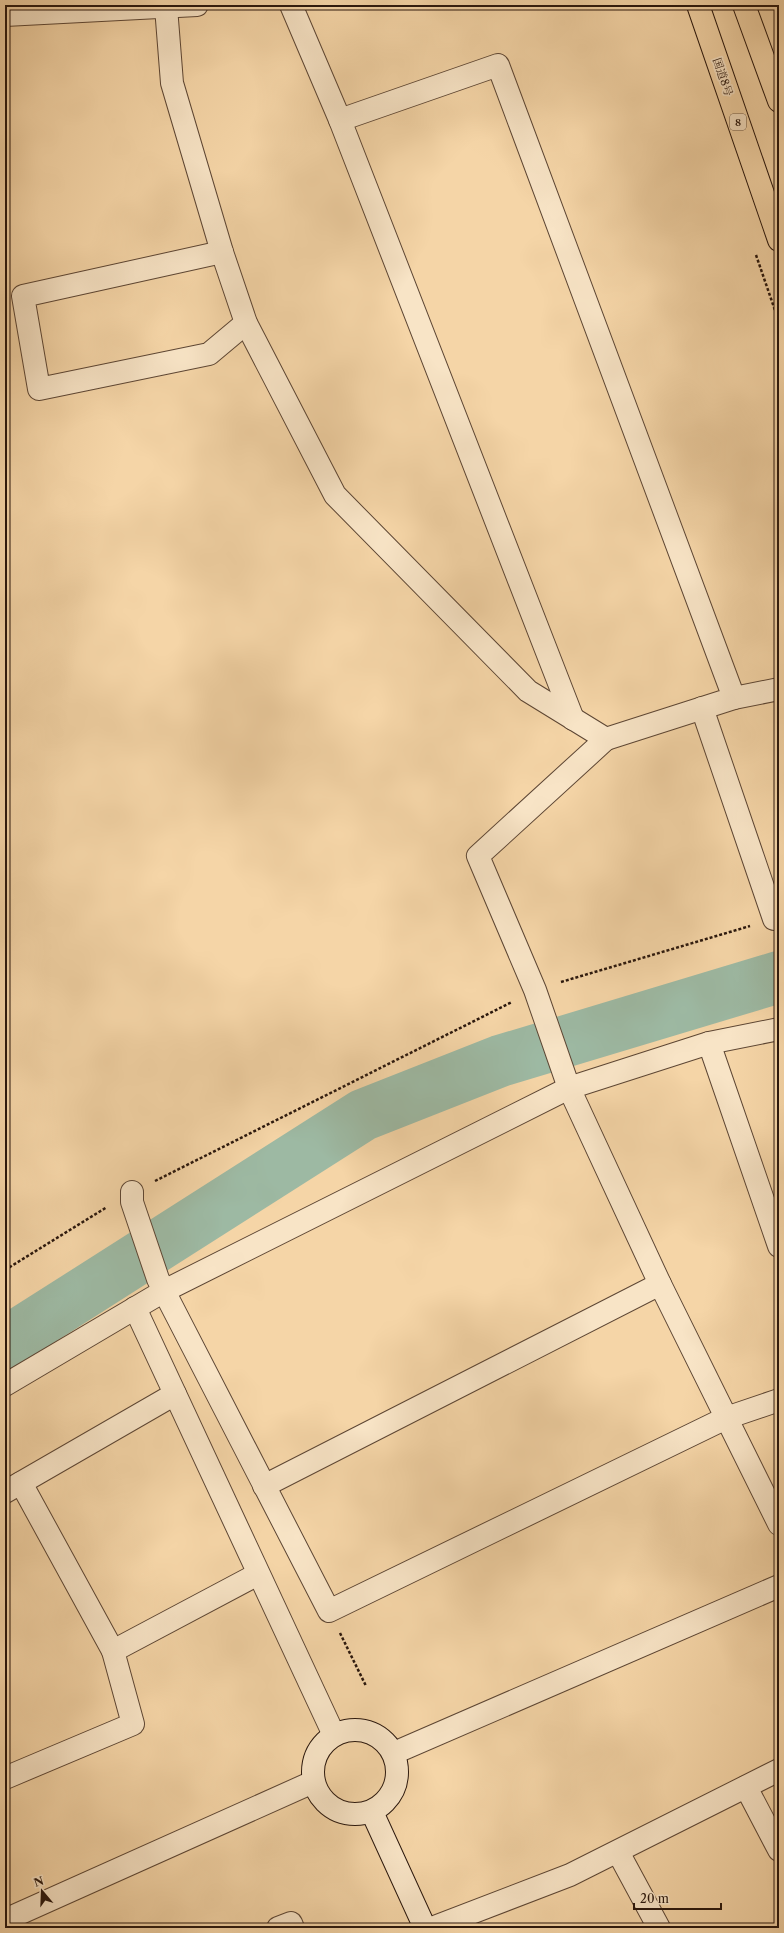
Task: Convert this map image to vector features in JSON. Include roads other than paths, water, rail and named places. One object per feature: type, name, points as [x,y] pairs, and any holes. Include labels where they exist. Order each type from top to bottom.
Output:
[{"type":"highway","name":"国道8号","points":[[698,5],[779,240]]},
{"type":"highway","points":[[744,5],[779,101]]},
{"type":"street","points":[[5,14],[197,5]]},
{"type":"street","points":[[291,5],[340,120],[573,719]]},
{"type":"street","points":[[166,7],[172,83],[222,252],[246,323],[335,495],[528,691],[606,739]]},
{"type":"street","points":[[340,120],[498,66],[734,698]]},
{"type":"street","points":[[222,252],[22,296],[39,389],[209,354],[246,323]]},
{"type":"street","points":[[779,689],[734,698],[606,739],[478,856],[535,990],[567,1081],[660,1284],[779,1524]]},
{"type":"street","points":[[702,708],[774,919]]},
{"type":"street","points":[[5,1385],[135,1308],[161,1285],[567,1081],[709,1043],[779,1029]]},
{"type":"street","points":[[709,1043],[779,1246]]},
{"type":"street","points":[[132,1197],[161,1285],[329,1611],[726,1418],[779,1400]]},
{"type":"street","points":[[264,1486],[660,1284]]},
{"type":"street","points":[[135,1308],[334,1735]]},
{"type":"street","points":[[7,1771],[133,1724],[113,1651],[13,1487],[175,1394]]},
{"type":"street","points":[[113,1651],[258,1574]]},
{"type":"street","points":[[394,1753],[779,1586]]},
{"type":"street","points":[[346,1730],[360,1730],[374,1734],[385,1742],[394,1753],[398,1766],[395,1786],[384,1804],[372,1812],[360,1815],[347,1814],[336,1810],[326,1803],[318,1793],[313,1782],[312,1768],[316,1755],[323,1744],[334,1735],[346,1730]]},
{"type":"street","points":[[432,1928],[570,1875],[779,1770]]},
{"type":"street","points":[[5,1920],[313,1782]]},
{"type":"street","points":[[746,1787],[779,1850]]},
{"type":"street","points":[[372,1812],[425,1928]]},
{"type":"street","points":[[618,1852],[658,1928]]},
{"type":"street","points":[[278,1928],[291,1923],[293,1928]]},
{"type":"waterway","points":[[5,1343],[363,1115],[500,1061],[779,977]]}]
